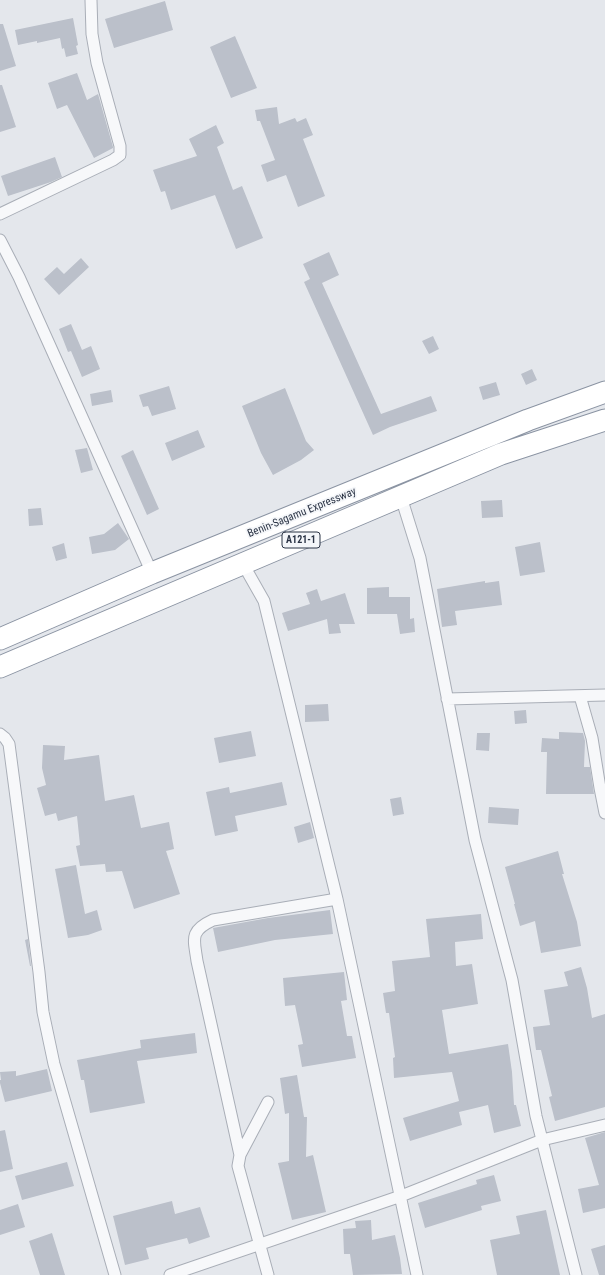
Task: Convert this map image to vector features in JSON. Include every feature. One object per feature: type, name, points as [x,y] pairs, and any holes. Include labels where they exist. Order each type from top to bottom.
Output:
[{"type":"highway","name":"Benin-Sagamu Expressway","points":[[0,639],[152,573],[528,420],[605,392]]},
{"type":"highway","name":"A121-1","points":[[0,668],[501,454],[605,420]]},
{"type":"street","points":[[0,214],[114,160],[120,155],[120,146],[97,62],[92,34],[92,0]]},
{"type":"street","points":[[0,240],[19,277],[152,573]]},
{"type":"street","points":[[401,497],[420,558],[475,840],[512,980],[536,1116],[576,1275]]},
{"type":"street","points":[[243,564],[264,601],[337,899],[417,1275]]},
{"type":"street","points":[[447,699],[605,695]]},
{"type":"street","points":[[580,696],[592,738],[605,814]]},
{"type":"street","points":[[0,734],[9,744],[43,1012],[54,1064],[115,1275]]},
{"type":"street","points":[[240,1155],[197,961],[194,938],[204,924],[213,920],[337,899]]},
{"type":"street","points":[[268,1102],[240,1155],[238,1166],[268,1275]]},
{"type":"street","points":[[170,1275],[401,1196],[542,1140],[605,1125]]},
{"type":"building","points":[[165,1],[173,30],[114,48],[105,19]]},
{"type":"building","points":[[73,18],[78,45],[76,46],[78,54],[66,57],[64,48],[62,49],[60,38],[18,45],[15,30]]},
{"type":"building","points":[[0,24],[3,24],[16,66],[0,71]]},
{"type":"building","points":[[235,36],[257,88],[231,98],[210,47]]},
{"type":"building","points":[[77,73],[87,100],[98,94],[113,147],[94,158],[67,105],[57,109],[48,83]]},
{"type":"building","points":[[0,85],[2,85],[16,127],[0,132]]},
{"type":"building","points":[[277,107],[279,124],[295,118],[297,122],[306,118],[313,135],[303,139],[325,196],[298,207],[286,175],[267,182],[261,165],[275,160],[260,121],[257,121],[255,110]]},
{"type":"building","points":[[216,125],[224,143],[217,147],[233,190],[242,186],[263,238],[236,249],[215,195],[171,210],[165,191],[161,192],[153,170],[197,156],[189,139]]},
{"type":"building","points":[[55,157],[62,177],[8,196],[1,176]]},
{"type":"building","points":[[329,252],[339,275],[322,283],[381,414],[431,396],[437,411],[390,427],[373,435],[304,282],[310,279],[303,264]]},
{"type":"building","points":[[81,258],[89,267],[59,295],[44,279],[57,267],[64,274]]},
{"type":"building","points":[[71,324],[82,350],[91,346],[100,369],[82,377],[71,351],[68,352],[59,329]]},
{"type":"building","points":[[433,336],[439,349],[429,354],[422,341]]},
{"type":"building","points":[[532,369],[537,380],[526,385],[521,374]]},
{"type":"building","points":[[496,382],[500,395],[483,400],[479,387]]},
{"type":"building","points":[[169,386],[176,409],[152,416],[148,406],[143,407],[139,395]]},
{"type":"building","points":[[285,388],[306,441],[314,450],[301,460],[273,475],[261,453],[242,406]]},
{"type":"building","points":[[111,390],[113,402],[92,406],[90,394]]},
{"type":"building","points":[[198,430],[205,447],[172,461],[165,443]]},
{"type":"building","points":[[87,448],[93,470],[81,473],[75,450]]},
{"type":"building","points":[[133,450],[159,509],[147,515],[121,456]]},
{"type":"building","points":[[502,500],[503,517],[482,518],[481,501]]},
{"type":"building","points":[[41,508],[43,525],[29,526],[28,509]]},
{"type":"building","points":[[118,523],[129,539],[115,550],[92,554],[89,537],[104,534]]},
{"type":"building","points":[[540,542],[545,572],[520,576],[515,547]]},
{"type":"building","points":[[64,543],[67,558],[56,561],[52,547]]},
{"type":"building","points":[[485,581],[485,583],[499,581],[502,605],[455,611],[457,625],[442,627],[437,589]]},
{"type":"building","points":[[389,587],[389,597],[410,597],[410,619],[414,618],[415,632],[400,634],[397,614],[367,614],[367,588]]},
{"type":"building","points":[[317,589],[321,601],[345,593],[355,624],[339,624],[341,633],[329,634],[327,619],[288,631],[282,613],[310,604],[306,593]]},
{"type":"building","points":[[328,704],[329,721],[305,722],[305,705]]},
{"type":"building","points":[[526,710],[527,723],[515,724],[514,711]]},
{"type":"building","points":[[251,731],[256,756],[219,763],[214,738]]},
{"type":"building","points":[[559,732],[583,733],[585,741],[584,767],[590,767],[594,794],[546,794],[547,752],[541,752],[542,738],[559,739]]},
{"type":"building","points":[[477,733],[490,733],[489,751],[476,750]]},
{"type":"building","points":[[43,745],[65,746],[64,760],[99,755],[105,801],[134,795],[141,828],[169,822],[174,849],[166,851],[180,894],[134,909],[122,871],[106,872],[105,864],[80,866],[76,846],[80,845],[77,816],[58,821],[56,813],[45,816],[37,788],[46,785],[42,768]]},
{"type":"building","points":[[282,782],[287,805],[235,816],[238,831],[215,836],[206,792],[229,787],[230,793]]},
{"type":"building","points":[[401,797],[404,814],[393,816],[390,799]]},
{"type":"building","points":[[489,807],[519,809],[518,825],[488,823]]},
{"type":"building","points":[[310,822],[314,838],[298,843],[294,827]]},
{"type":"building","points":[[558,851],[564,874],[562,874],[577,922],[581,946],[541,953],[535,921],[520,926],[505,867]]},
{"type":"building","points":[[76,865],[85,914],[97,910],[102,930],[88,935],[68,938],[55,869]]},
{"type":"building","points":[[330,910],[333,934],[275,940],[218,952],[213,928],[268,918]]},
{"type":"building","points":[[481,914],[483,939],[455,942],[456,966],[472,964],[478,1004],[442,1010],[449,1054],[508,1044],[512,1072],[514,1105],[516,1105],[521,1126],[494,1133],[488,1105],[459,1112],[462,1125],[410,1141],[403,1118],[459,1101],[452,1072],[394,1078],[393,1058],[395,1057],[389,1013],[386,1013],[383,993],[395,991],[392,961],[430,957],[426,919]]},
{"type":"building","points":[[28,939],[31,966],[25,940]]},
{"type":"building","points":[[581,967],[587,988],[592,1018],[605,1014],[605,1107],[555,1121],[549,1097],[552,1096],[541,1050],[536,1050],[533,1027],[550,1025],[544,990],[568,986],[564,972]]},
{"type":"building","points":[[344,972],[347,1000],[341,1001],[347,1036],[352,1036],[356,1058],[302,1067],[298,1045],[303,1044],[295,1005],[285,1006],[283,978]]},
{"type":"building","points":[[195,1033],[197,1053],[137,1061],[145,1103],[90,1113],[84,1080],[81,1080],[77,1060],[141,1048],[140,1040]]},
{"type":"building","points":[[47,1069],[52,1091],[5,1102],[0,1083],[0,1072],[16,1071],[16,1076]]},
{"type":"building","points":[[297,1075],[304,1117],[307,1117],[306,1157],[313,1155],[326,1212],[292,1220],[278,1163],[289,1161],[289,1113],[285,1114],[280,1078]]},
{"type":"building","points":[[5,1130],[13,1169],[0,1172],[0,1131]]},
{"type":"building","points":[[605,1132],[605,1208],[583,1213],[578,1189],[599,1185],[585,1138]]},
{"type":"building","points":[[67,1162],[74,1186],[22,1200],[15,1176]]},
{"type":"building","points":[[494,1175],[501,1201],[481,1206],[482,1210],[425,1228],[418,1203],[477,1184],[476,1180]]},
{"type":"building","points":[[172,1201],[175,1214],[200,1207],[210,1237],[189,1244],[187,1238],[146,1248],[149,1259],[125,1265],[113,1216]]},
{"type":"building","points":[[18,1204],[25,1227],[0,1235],[0,1210]]},
{"type":"building","points":[[546,1210],[560,1275],[497,1275],[490,1240],[520,1234],[516,1216]]},
{"type":"building","points":[[371,1220],[372,1240],[395,1235],[402,1274],[353,1275],[350,1254],[344,1254],[343,1229],[356,1228],[355,1221]]},
{"type":"building","points":[[52,1233],[65,1275],[40,1275],[29,1241]]},
{"type":"building","points":[[605,1245],[605,1275],[599,1275],[591,1249]]}]
